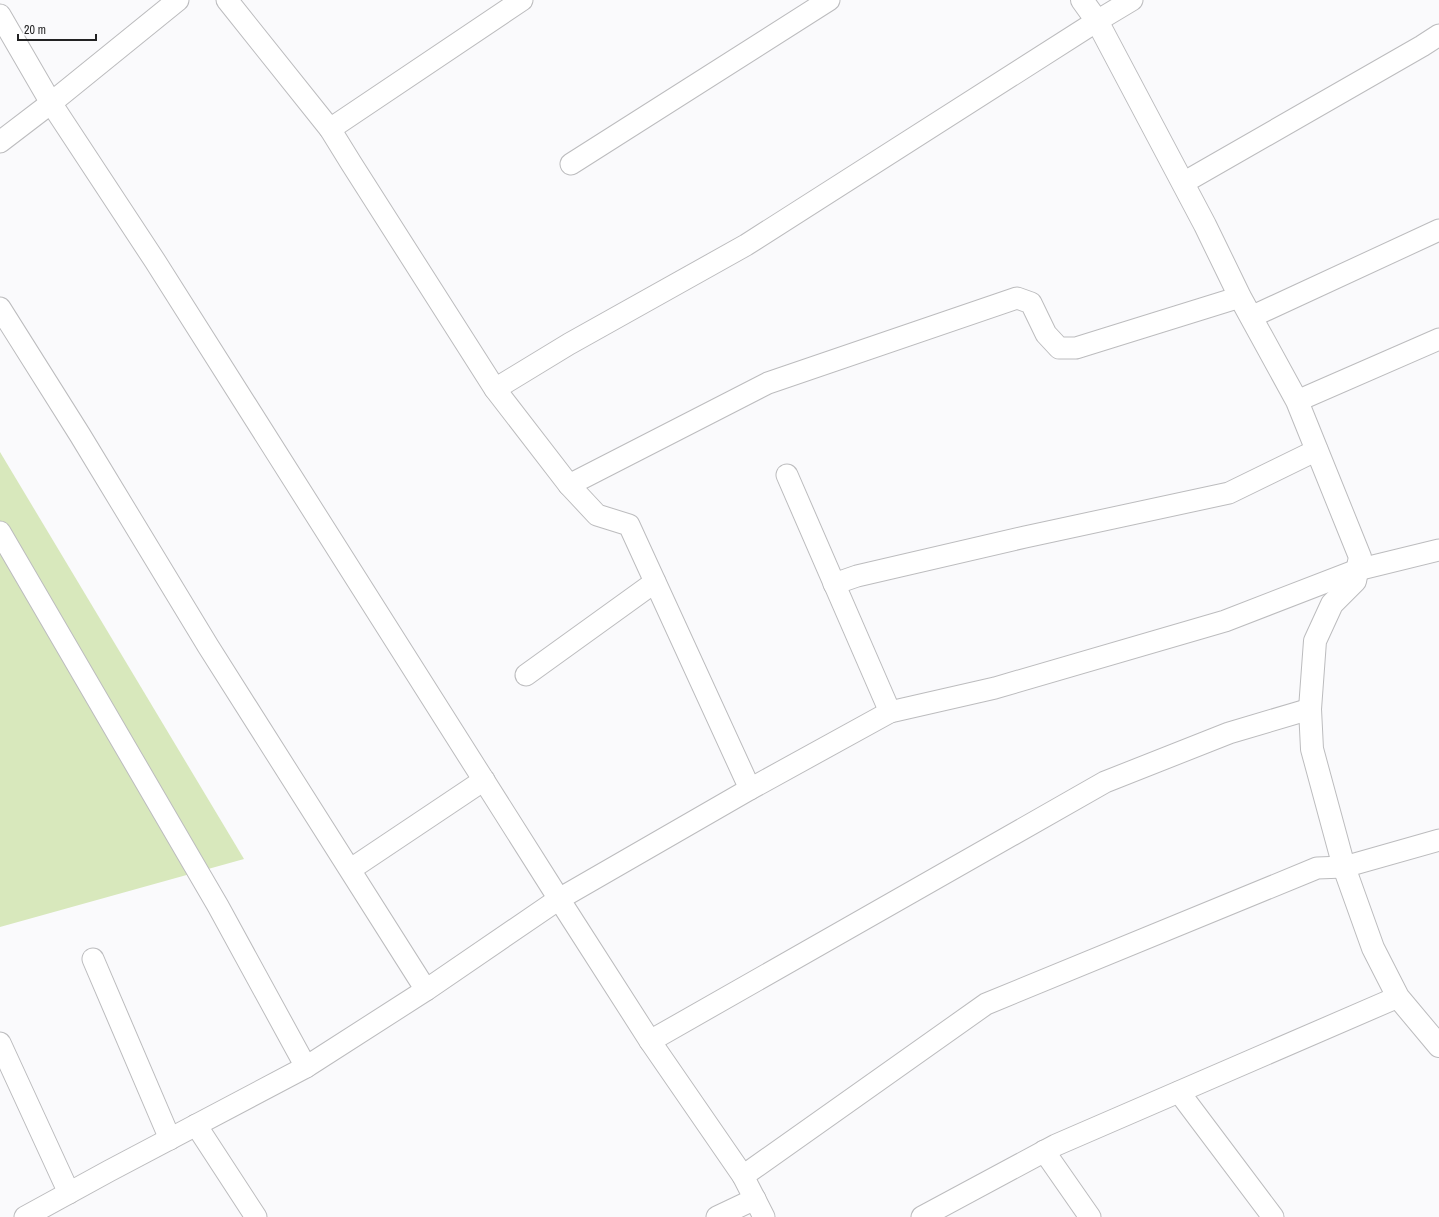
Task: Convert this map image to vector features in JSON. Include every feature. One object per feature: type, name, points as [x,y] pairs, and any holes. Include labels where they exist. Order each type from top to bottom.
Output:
[{"type":"street","points":[[0,142],[51,103],[178,0]]},
{"type":"street","points":[[227,0],[330,129],[495,389],[569,485],[597,515],[629,525],[750,789]]},
{"type":"street","points":[[330,129],[522,0]]},
{"type":"street","points":[[571,164],[829,0]]},
{"type":"street","points":[[1082,0],[1097,21],[1183,183],[1240,297],[1297,401],[1360,557],[1355,581],[1332,604],[1314,641],[1310,709],[1312,749],[1344,867],[1373,948],[1398,997],[1439,1046]]},
{"type":"street","points":[[495,389],[569,344],[746,245],[1132,0]]},
{"type":"street","points":[[0,15],[51,103],[155,261],[559,899],[650,1040],[743,1176],[760,1208],[717,1217]]},
{"type":"street","points":[[1183,183],[1439,35]]},
{"type":"street","points":[[1252,317],[1439,230]]},
{"type":"street","points":[[569,485],[768,383],[1017,298],[1031,303],[1046,334],[1059,348],[1076,348],[1240,297]]},
{"type":"street","points":[[0,308],[84,442],[208,646],[351,869],[426,990]]},
{"type":"street","points":[[1297,401],[1439,339]]},
{"type":"street","points":[[834,584],[857,576],[1025,537],[1229,493],[1317,450]]},
{"type":"street","points":[[787,475],[890,712]]},
{"type":"street","points":[[0,532],[218,906],[306,1067]]},
{"type":"street","points":[[32,1215],[68,1193],[306,1067],[426,990],[559,899],[750,789],[890,712],[995,688],[1217,623],[1357,570],[1439,550]]},
{"type":"street","points":[[526,675],[656,582]]},
{"type":"street","points":[[650,1040],[1105,782],[1229,733],[1310,709]]},
{"type":"street","points":[[351,869],[484,780]]},
{"type":"street","points":[[743,1176],[986,1004],[1317,868],[1344,867],[1439,840]]},
{"type":"street","points":[[93,959],[170,1139]]},
{"type":"street","points":[[922,1217],[1056,1145],[1398,997]]},
{"type":"street","points":[[0,1042],[68,1193]]},
{"type":"street","points":[[1179,1092],[1273,1217]]},
{"type":"street","points":[[196,1125],[256,1217]]},
{"type":"street","points":[[1044,1151],[1090,1217]]},
{"type":"green space","points":[[0,452],[244,859],[0,927]]}]
